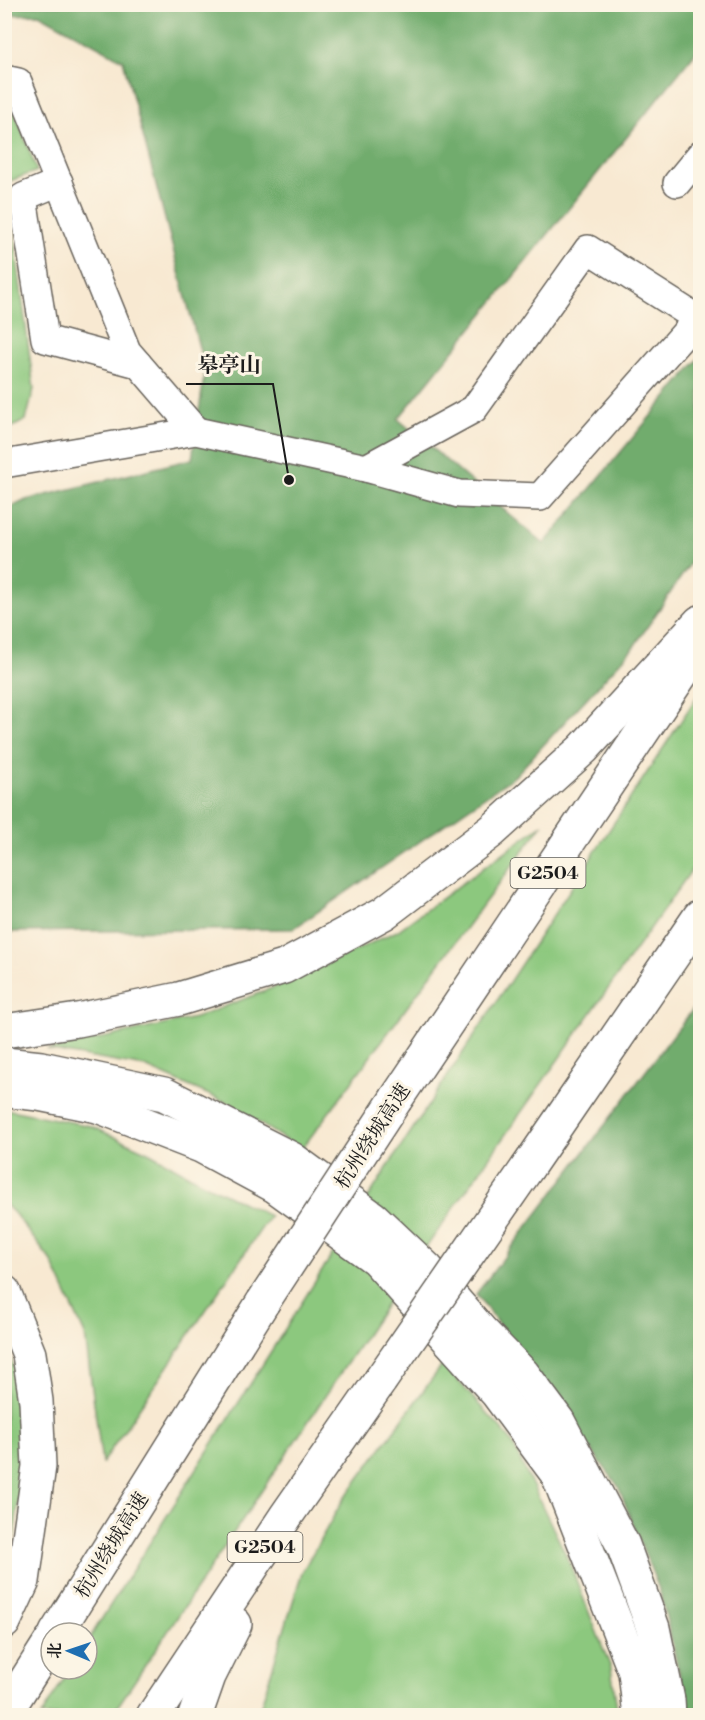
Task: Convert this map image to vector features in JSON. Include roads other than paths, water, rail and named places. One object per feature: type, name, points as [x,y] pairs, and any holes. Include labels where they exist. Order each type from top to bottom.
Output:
[{"type":"highway","points":[[4,1031],[78,1020],[179,999],[284,967],[384,914],[492,831],[583,749],[700,622]]},
{"type":"highway","name":"杭州绕城高速","points":[[64,1621],[263,1302],[700,646]]},
{"type":"highway","name":"G2504","points":[[153,1716],[286,1516],[700,916]]},
{"type":"highway","points":[[4,1064],[52,1070],[174,1098],[292,1159],[373,1218],[427,1269],[482,1332],[523,1374],[563,1430],[623,1545],[653,1628],[668,1700],[669,1716]]},
{"type":"highway","points":[[4,1090],[39,1094],[98,1106],[201,1146],[275,1186],[376,1259],[497,1392],[558,1475],[635,1672],[640,1716]]},
{"type":"highway","points":[[4,1292],[29,1354],[36,1401],[39,1466],[23,1581],[4,1622]]},
{"type":"highway","points":[[195,1716],[209,1677],[286,1516]]},
{"type":"highway","points":[[4,1715],[39,1660]]},
{"type":"lane","points":[[4,79],[18,82],[127,351],[196,431]]},
{"type":"lane","points":[[677,183],[700,154]]},
{"type":"lane","points":[[59,182],[23,197],[45,339],[138,364]]},
{"type":"lane","points":[[4,464],[196,431],[366,468],[459,494],[540,497],[699,317],[588,249],[474,409],[366,468]]},
{"type":"place","name":"皋亭山","points":[[289,480]]}]
